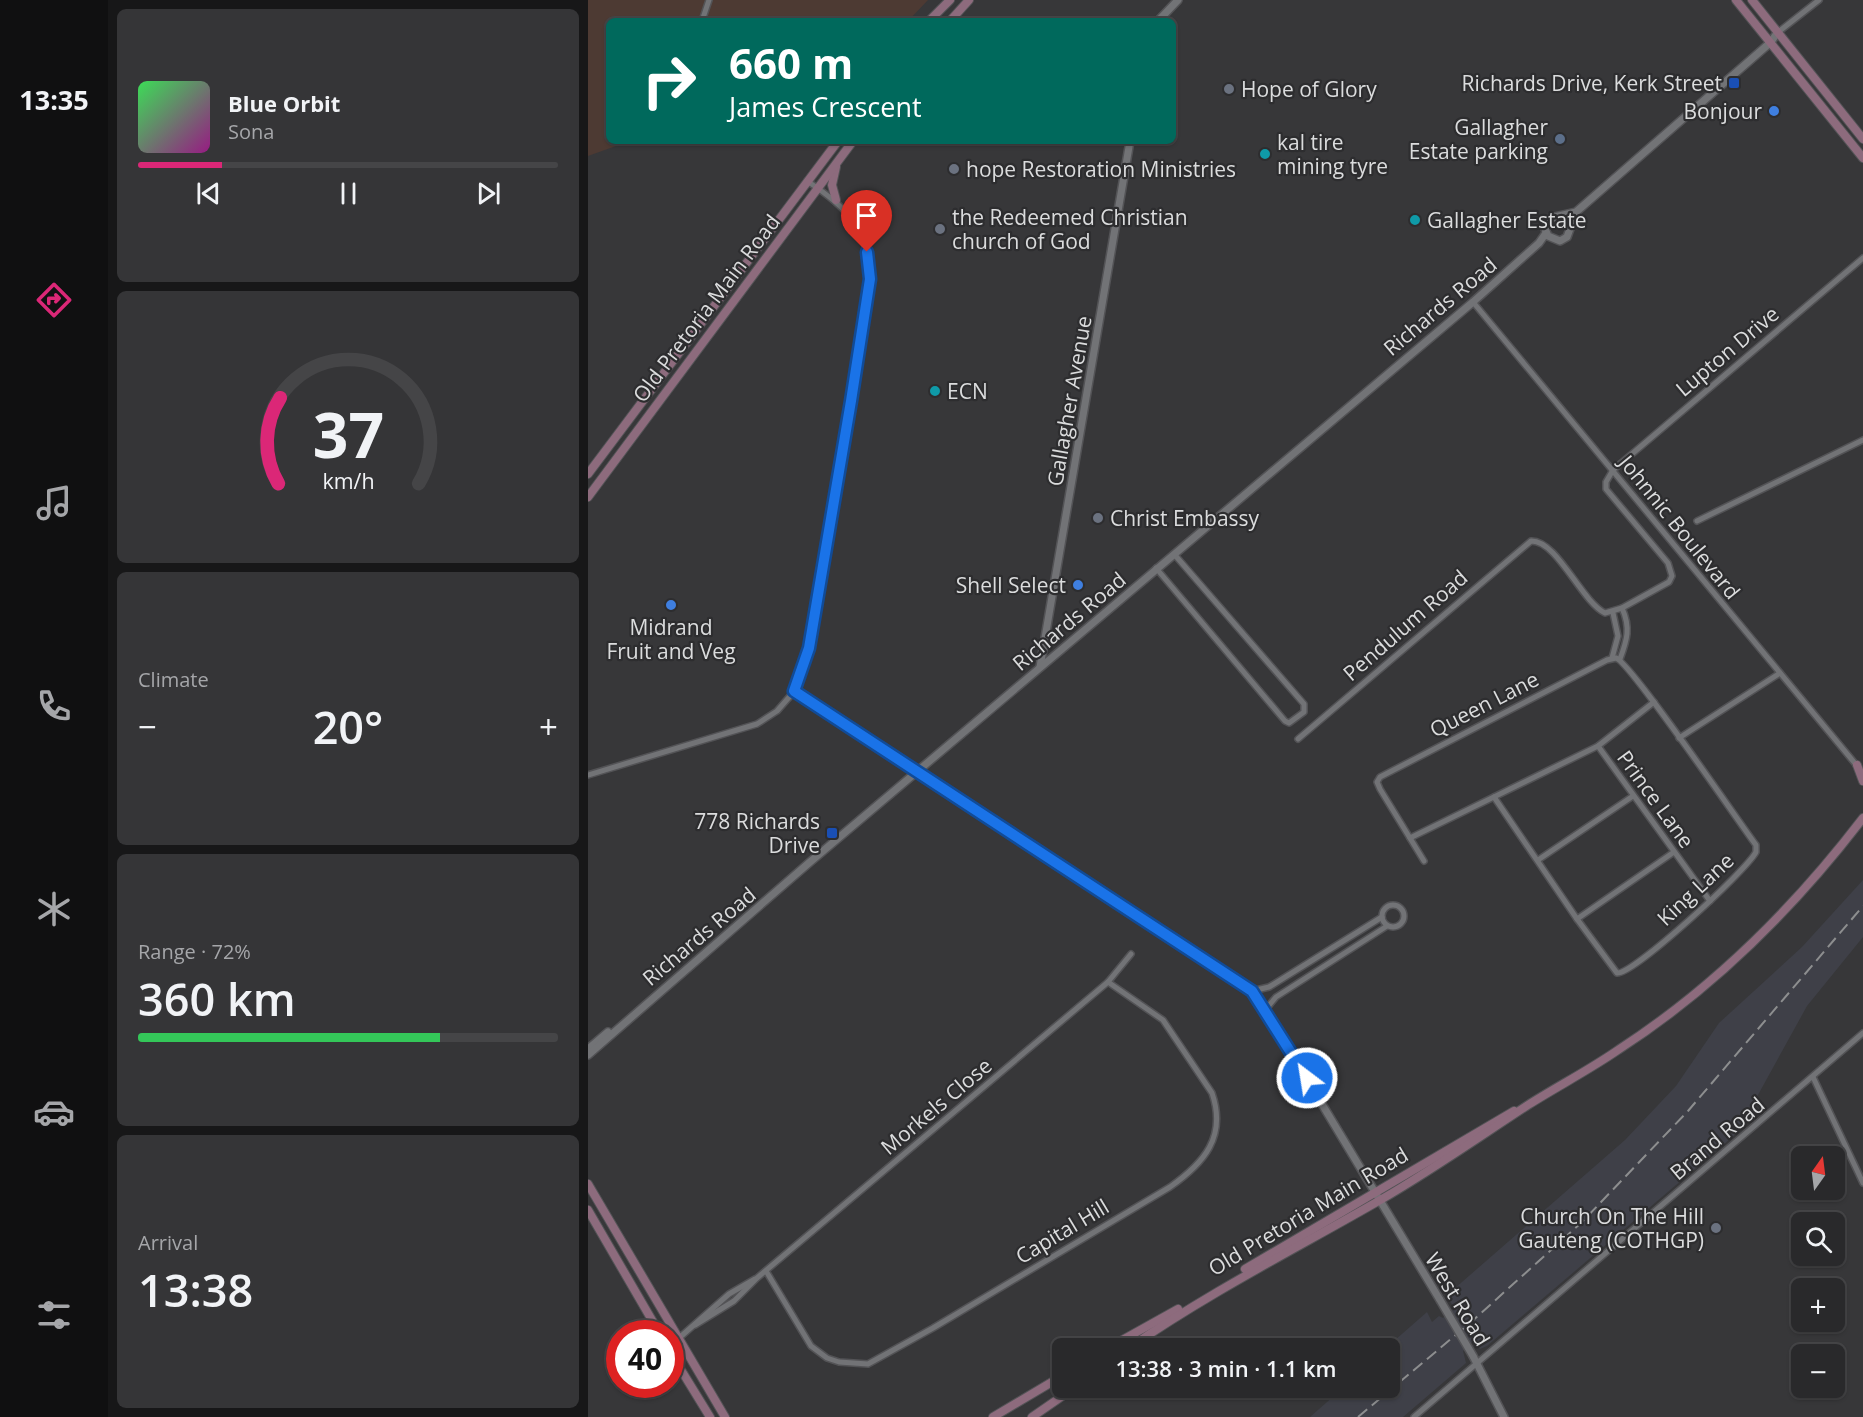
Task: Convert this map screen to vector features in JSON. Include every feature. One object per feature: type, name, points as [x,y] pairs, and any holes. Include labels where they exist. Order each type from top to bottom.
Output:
[{"type":"main road","points":[[933,18],[950,0]]},
{"type":"main road","points":[[953,18],[969,0]]},
{"type":"main road","points":[[1736,0],[1863,158]]},
{"type":"main road","points":[[1752,0],[1863,139]]},
{"type":"main road","name":"Old Pretoria Main Road","points":[[588,474],[836,144]]},
{"type":"main road","name":"Old Pretoria Main Road","points":[[588,497],[852,144]]},
{"type":"main road","points":[[836,200],[832,183],[841,158]]},
{"type":"main road","points":[[1857,765],[1863,781]]},
{"type":"main road","name":"Old Pretoria Main Road","points":[[1144,1338],[1199,1302],[1464,1150],[1527,1106],[1618,1051],[1711,980],[1786,909],[1860,821],[1863,813]]},
{"type":"main road","name":"Old Pretoria Main Road","points":[[1125,1338],[1507,1114],[1527,1106]]},
{"type":"main road","points":[[588,1184],[668,1320]]},
{"type":"main road","points":[[588,1210],[652,1320]]},
{"type":"main road","points":[[684,1347],[725,1417]]},
{"type":"main road","points":[[684,1375],[710,1417]]},
{"type":"main road","points":[[993,1417],[1052,1382]]},
{"type":"main road","points":[[1032,1417],[1060,1398]]},
{"type":"street","points":[[703,18],[709,0]]},
{"type":"street","points":[[1576,212],[1554,216],[1547,221],[1546,233],[1551,239],[1564,239],[1570,233],[1570,225],[1576,212],[1771,42],[1777,33],[1819,0]]},
{"type":"street","points":[[1161,18],[1176,1]]},
{"type":"street","name":"Gallagher Avenue","points":[[1040,667],[1129,144]]},
{"type":"street","points":[[588,776],[750,728],[777,711],[794,691],[809,648],[870,279],[862,236],[848,211],[807,181]]},
{"type":"street","points":[[1562,216],[1570,225]]},
{"type":"street","name":"Richards Road","points":[[588,1055],[917,771],[1473,302],[1539,243],[1546,233]]},
{"type":"street","name":"Richards Road","points":[[1539,243],[1551,239]]},
{"type":"street","name":"Lupton Drive","points":[[1613,470],[1862,260]]},
{"type":"street","name":"Johnnic Boulevard","points":[[1473,302],[1538,384],[1613,470],[1863,772]]},
{"type":"street","points":[[1697,521],[1863,440]]},
{"type":"street","points":[[1424,861],[1410,838],[1598,746],[1654,702],[1620,659],[1612,658],[1618,636],[1613,613],[1664,585],[1672,576],[1668,563],[1606,489],[1606,482],[1613,470]]},
{"type":"street","name":"Pendulum Road","points":[[1298,739],[1524,545],[1536,541],[1549,549],[1594,605],[1605,613],[1613,613]]},
{"type":"street","points":[[1156,568],[1285,721],[1289,723],[1304,712],[1304,704],[1174,554]]},
{"type":"street","points":[[1620,659],[1628,630],[1628,622],[1622,608]]},
{"type":"street","name":"Queen Lane","points":[[1410,838],[1378,784],[1382,775],[1612,658]]},
{"type":"street","points":[[1679,738],[1780,673]]},
{"type":"street","points":[[794,691],[917,771]]},
{"type":"street","name":"King Lane","points":[[1494,797],[1613,970],[1622,974],[1650,954],[1710,901],[1754,856],[1757,848],[1654,702]]},
{"type":"street","name":"Prince Lane","points":[[1598,746],[1710,901]]},
{"type":"street","name":"West Road","points":[[917,771],[1252,991],[1266,1009],[1440,1300],[1477,1363],[1504,1417]]},
{"type":"street","points":[[1538,860],[1634,796]]},
{"type":"street","points":[[1577,919],[1674,852]]},
{"type":"street","points":[[1266,1009],[1276,997],[1387,926],[1395,927],[1402,922],[1405,915],[1402,909],[1395,904],[1384,909],[1382,917],[1387,926]]},
{"type":"street","points":[[1252,991],[1269,987],[1382,917]]},
{"type":"street","name":"Morkels Close","points":[[684,1335],[729,1294],[766,1271],[1108,982],[1131,954]]},
{"type":"street","points":[[1310,961],[1317,971]]},
{"type":"street","name":"Capital Hill","points":[[766,1271],[811,1346],[836,1361],[854,1365],[868,1364],[933,1328],[1170,1186],[1193,1169],[1208,1152],[1212,1142],[1216,1114],[1212,1093],[1164,1020],[1108,982]]},
{"type":"street","name":"Richards Road","points":[[588,1048],[621,1025]]},
{"type":"street","name":"Brand Road","points":[[1414,1417],[1863,1033]]},
{"type":"street","points":[[1813,1077],[1863,1184]]},
{"type":"shaded area","points":[[588,0],[928,0],[911,18],[606,18],[606,144],[622,144],[588,156]]},
{"type":"shaded area","points":[[1863,880],[1863,937],[1807,1006],[1737,1133],[1487,1346],[1480,1349],[1473,1341],[1463,1351],[1466,1363],[1403,1417],[1310,1417],[1332,1398],[1400,1398],[1400,1338],[1397,1338],[1427,1312],[1432,1322],[1439,1316],[1443,1318],[1454,1307],[1448,1299],[1454,1289],[1625,1140],[1676,1086],[1719,1023],[1802,947]]},
{"type":"railway","points":[[1358,1417],[1470,1323],[1581,1223],[1688,1111],[1863,906]]},
{"type":"place","name":"Richards Drive, Kerk Street","points":[[1734,83]]},
{"type":"place","name":"Hope of Glory","points":[[1229,89]]},
{"type":"place","name":"Bonjour","points":[[1774,111]]},
{"type":"place","name":"Gallagher Estate parking","points":[[1560,139]]},
{"type":"place","name":"kal tire mining tyre","points":[[1265,154]]},
{"type":"place","name":"hope Restoration Ministries","points":[[954,169]]},
{"type":"place","name":"Gallagher Estate","points":[[1415,220]]},
{"type":"place","name":"the Redeemed Christian church of God","points":[[940,229]]},
{"type":"place","name":"ECN","points":[[935,391]]},
{"type":"place","name":"Christ Embassy","points":[[1098,518]]},
{"type":"place","name":"Shell Select","points":[[1078,585]]},
{"type":"place","name":"Midrand Fruit and Veg","points":[[671,605]]},
{"type":"place","name":"778 Richards Drive","points":[[832,833]]},
{"type":"place","name":"Church On The Hill Gauteng (COTHGP)","points":[[1716,1228]]},
{"type":"route","points":[[867,252],[870,279],[851,401],[809,648],[794,691],[1058,861],[1252,991],[1266,1009],[1307,1078]]}]
